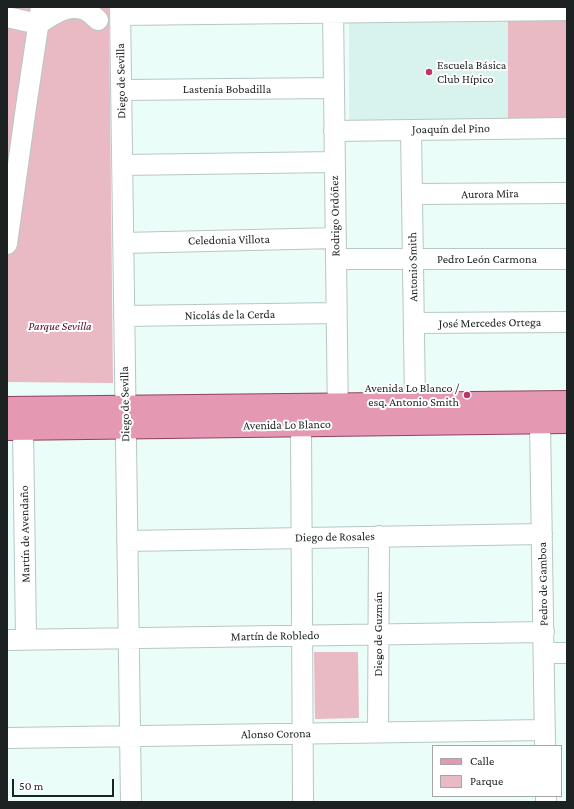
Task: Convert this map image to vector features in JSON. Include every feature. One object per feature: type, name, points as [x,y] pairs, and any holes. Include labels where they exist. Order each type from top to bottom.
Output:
[{"type":"main road","name":"Avenida Lo Blanco","points":[[7,408],[126,417],[301,425],[338,414],[415,403],[567,402]]},
{"type":"main road","name":"Avenida Lo Blanco","points":[[15,428],[126,417],[338,414],[540,423],[567,422]]},
{"type":"street","points":[[7,17],[40,15],[75,7],[86,10],[98,20]]},
{"type":"street","name":"Rodrigo Ordóñez","points":[[333,10],[338,414]]},
{"type":"street","points":[[120,11],[567,10]]},
{"type":"street","name":"Diego de Sevilla","points":[[120,11],[131,802]]},
{"type":"street","points":[[7,244],[40,15]]},
{"type":"street","name":"Lastenia Bobadilla","points":[[121,90],[334,88]]},
{"type":"street","name":"Joaquín del Pino","points":[[334,131],[567,128]]},
{"type":"street","name":"Antonio Smith","points":[[411,130],[415,403]]},
{"type":"street","points":[[122,165],[334,162]]},
{"type":"street","name":"Aurora Mira","points":[[412,194],[567,193]]},
{"type":"street","name":"Celedonia Villota","points":[[123,242],[336,238]]},
{"type":"street","name":"Pedro León Carmona","points":[[336,259],[567,259]]},
{"type":"street","name":"Nicolás de la Cerda","points":[[124,316],[336,313]]},
{"type":"street","name":"José Mercedes Ortega","points":[[414,323],[567,322]]},
{"type":"street","name":"Pedro de Gamboa","points":[[540,423],[545,738]]},
{"type":"street","points":[[301,425],[303,802]]},
{"type":"street","name":"Martín de Avendaño","points":[[15,428],[17,640]]},
{"type":"street","name":"Diego de Rosales","points":[[127,541],[542,534]]},
{"type":"street","name":"Diego de Guzmán","points":[[378,732],[379,536]]},
{"type":"street","name":"Martín de Robledo","points":[[17,640],[544,632]]},
{"type":"street","points":[[544,653],[567,653]]},
{"type":"street","name":"Alonso Corona","points":[[7,738],[378,732],[545,738]]},
{"type":"shaded area","name":"Escuela Básica Club Hípico","points":[[508,21],[508,121],[349,123],[349,23]]},
{"type":"green space","name":"Parque Sevilla","points":[[7,7],[109,7],[113,383],[7,382]]},
{"type":"green space","points":[[508,21],[567,21],[567,121],[508,121]]},
{"type":"green space","points":[[314,652],[358,652],[359,718],[315,719]]},
{"type":"place","name":"Escuela Básica Club Hípico","points":[[429,72]]},
{"type":"place","name":"Avenida Lo Blanco / esq. Antonio Smith","points":[[467,395]]}]
